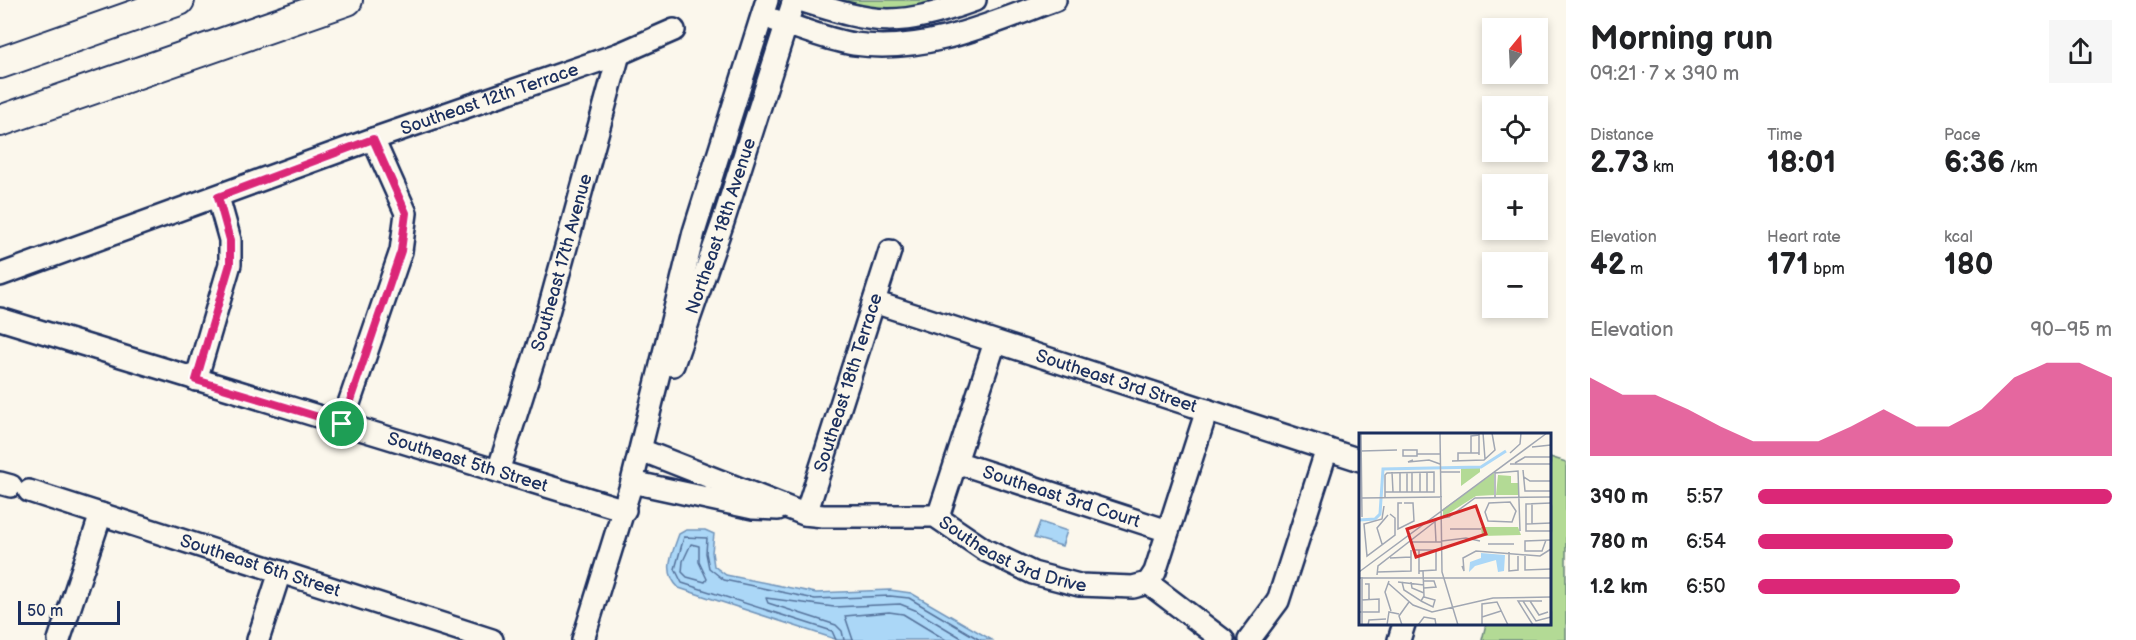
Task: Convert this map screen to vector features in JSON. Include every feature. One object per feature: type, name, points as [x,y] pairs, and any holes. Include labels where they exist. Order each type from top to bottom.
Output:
[{"type":"highway","points":[[0,63],[178,0]]},
{"type":"highway","points":[[0,120],[347,0]]},
{"type":"street","name":"Northeast 18th Avenue","points":[[641,450],[706,271],[794,0]]},
{"type":"street","points":[[800,0],[855,17],[894,21],[934,14],[975,0]]},
{"type":"street","points":[[764,8],[786,24],[852,44],[908,46],[953,36],[1055,0]]},
{"type":"street","name":"Northeast 18th Avenue","points":[[583,640],[625,510],[694,232],[764,8]]},
{"type":"street","name":"Southeast 12th Terrace","points":[[0,274],[373,139],[619,54],[674,30]]},
{"type":"street","name":"Southeast 17th Avenue","points":[[498,471],[544,327],[619,54]]},
{"type":"street","points":[[342,424],[401,251],[406,213],[373,139]]},
{"type":"street","points":[[196,380],[230,264],[230,240],[218,197]]},
{"type":"street","name":"Southeast 18th Terrace","points":[[797,512],[890,251]]},
{"type":"street","name":"Southeast 3rd Street","points":[[873,302],[1359,460]]},
{"type":"street","name":"Southeast 5th Street","points":[[0,319],[625,510]]},
{"type":"street","points":[[938,517],[995,342]]},
{"type":"street","points":[[1207,410],[1155,572],[1148,583],[1223,640]]},
{"type":"street","points":[[1249,640],[1278,601],[1327,449]]},
{"type":"street","name":"Southeast 3rd Drive","points":[[641,450],[758,494],[797,512]]},
{"type":"street","name":"Southeast 3rd Court","points":[[956,462],[1168,531]]},
{"type":"street","name":"Southeast 3rd Drive","points":[[632,482],[753,508],[797,512],[938,517],[985,550],[1033,573],[1079,585],[1133,587],[1148,583]]},
{"type":"street","name":"Southeast 6th Street","points":[[13,487],[280,572],[452,634],[492,640]]},
{"type":"street","points":[[59,640],[100,514]]},
{"type":"street","points":[[258,640],[280,572]]},
{"type":"street","points":[[1399,640],[1404,625]]},
{"type":"green space","points":[[822,0],[953,0],[887,13]]},
{"type":"green space","points":[[1551,457],[1566,462],[1566,640],[1482,640],[1486,625],[1551,625]]},
{"type":"water","points":[[1040,522],[1067,531],[1062,546],[1034,538]]},
{"type":"water","points":[[686,530],[705,530],[714,534],[712,552],[714,566],[726,575],[816,593],[890,590],[911,593],[992,640],[838,640],[679,588],[671,576],[670,562],[679,534]]},
{"type":"route","points":[[373,139],[406,213],[401,251],[342,424],[196,380],[230,264],[230,240],[218,197],[373,139]]}]
